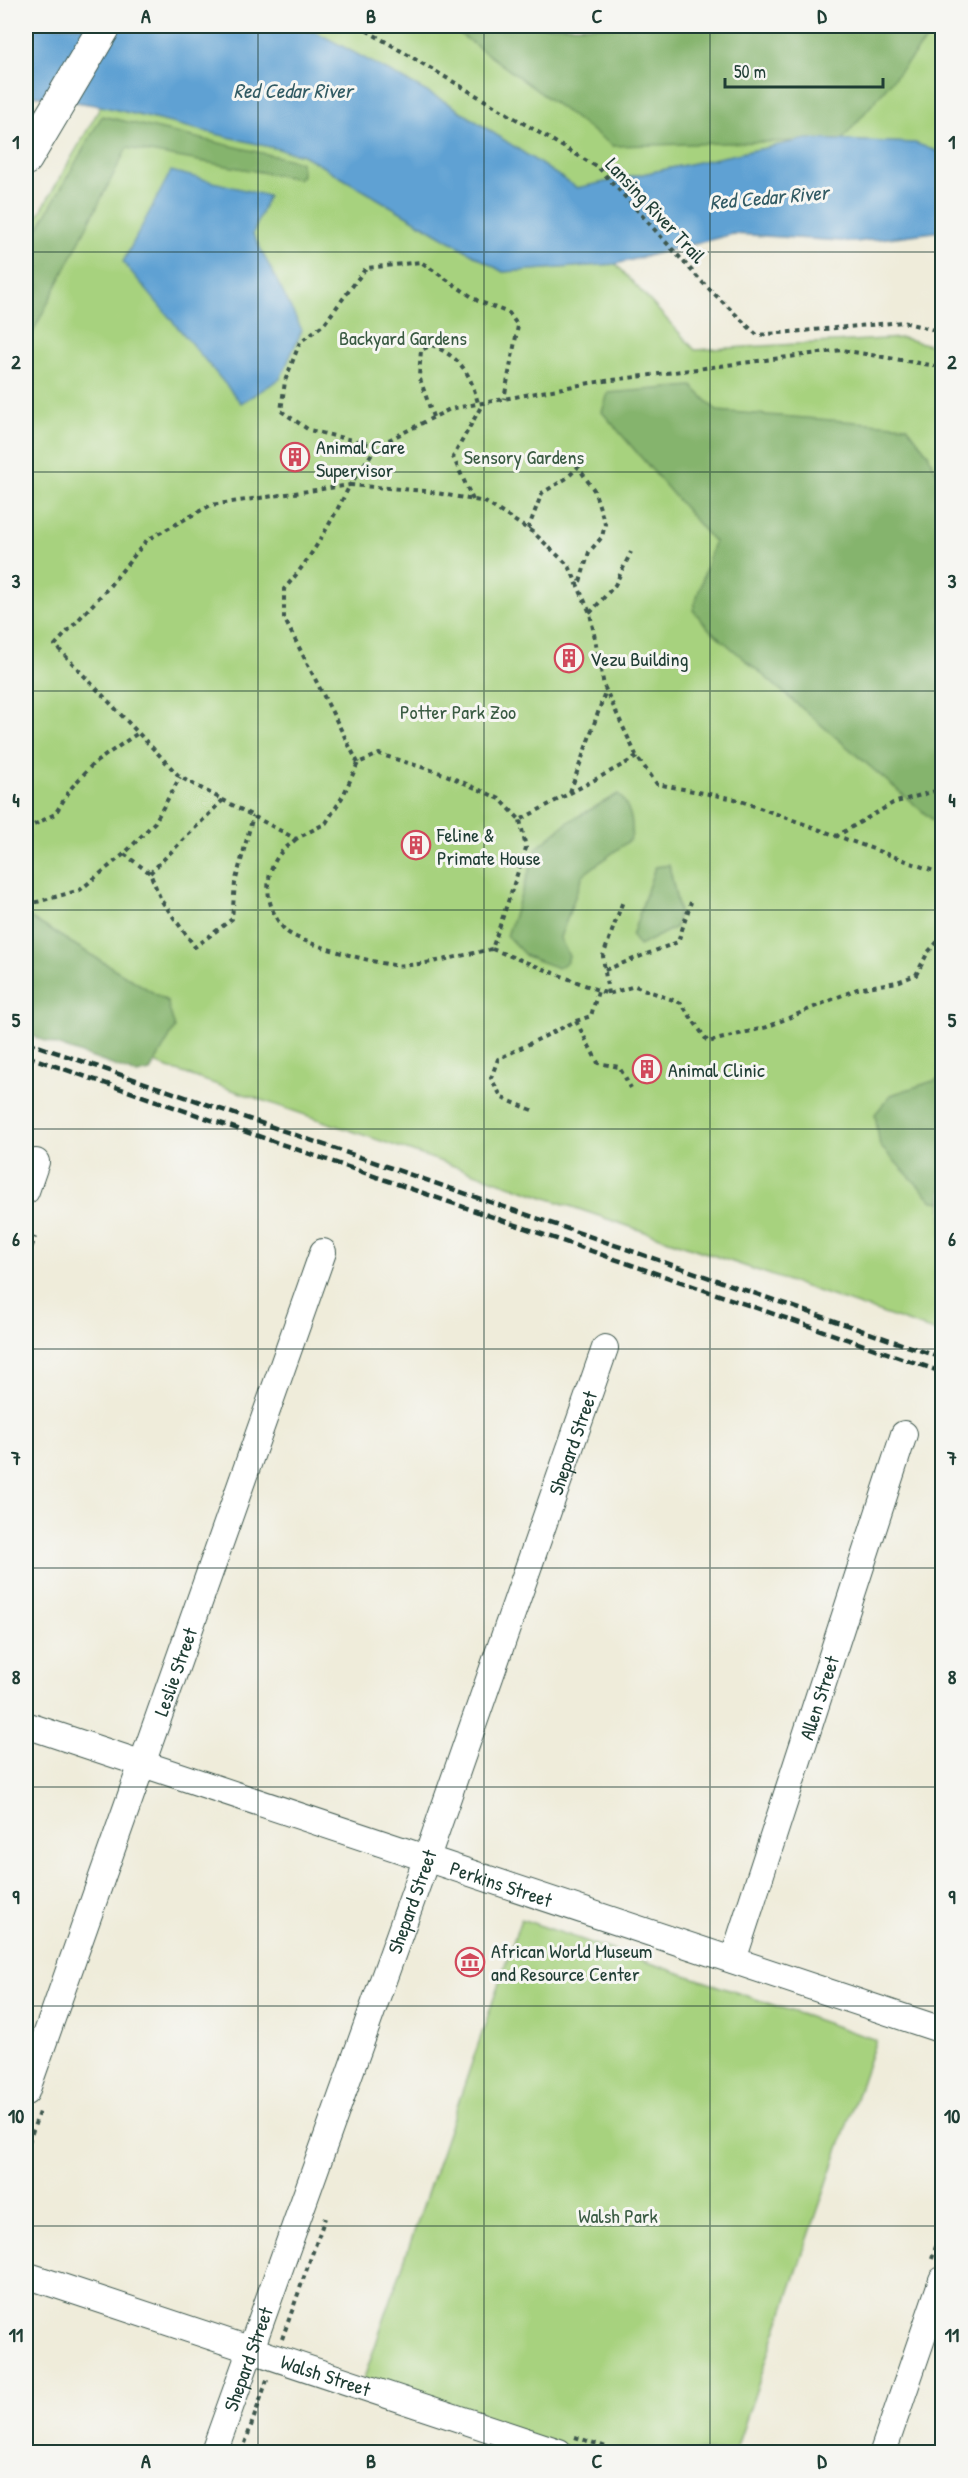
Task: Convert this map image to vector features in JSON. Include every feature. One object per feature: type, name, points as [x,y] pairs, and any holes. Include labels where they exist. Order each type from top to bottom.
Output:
[{"type":"street","points":[[26,159],[105,26]]},
{"type":"street","points":[[26,1191],[36,1162]]},
{"type":"street","name":"Leslie Street","points":[[26,2092],[323,1252]]},
{"type":"street","name":"Shepard Street","points":[[214,2452],[426,1859],[605,1348]]},
{"type":"street","name":"Allen Street","points":[[733,1960],[904,1434]]},
{"type":"street","name":"Perkins Street","points":[[26,1725],[942,2030]]},
{"type":"street","name":"Walsh Street","points":[[26,2275],[559,2452]]},
{"type":"street","points":[[883,2452],[942,2280]]},
{"type":"path","name":"Lansing River Trail","points":[[359,26],[599,168],[701,281],[757,335],[903,322],[942,332]]},
{"type":"path","points":[[377,446],[309,430],[281,411],[285,381],[300,342],[324,324],[366,268],[421,262],[478,301],[509,313],[518,326],[504,399]]},
{"type":"path","points":[[433,417],[420,376],[422,350],[432,345],[450,353],[470,376],[478,404]]},
{"type":"path","points":[[358,763],[284,618],[284,589],[301,570],[326,531],[350,485],[377,446],[450,409],[590,383],[842,350],[942,367]]},
{"type":"path","points":[[472,500],[453,457],[483,402]]},
{"type":"path","points":[[528,529],[542,493],[567,478],[578,467],[594,490],[605,524],[603,537],[589,552],[578,587]]},
{"type":"path","points":[[296,839],[180,777],[55,645],[107,589],[147,540],[211,505],[350,485],[426,491],[485,502],[528,529],[569,566],[590,613],[606,690],[637,757],[657,784],[735,800],[942,874]]},
{"type":"path","points":[[590,613],[615,585],[631,552]]},
{"type":"path","points":[[570,793],[606,690]]},
{"type":"path","points":[[26,829],[55,814],[72,788],[93,764],[138,733]]},
{"type":"path","points":[[492,948],[526,848],[520,820],[500,799],[444,774],[379,754],[358,763],[343,796],[326,823],[296,839],[279,855],[267,886],[272,909],[286,932],[313,945],[394,966],[441,960],[492,948],[608,994],[635,986],[681,1003],[708,1042],[767,1027],[857,989],[897,982],[916,975],[927,952],[942,937]]},
{"type":"path","points":[[520,820],[637,757]]},
{"type":"path","points":[[26,902],[37,902],[80,890],[124,854],[154,822],[180,777]]},
{"type":"path","points":[[835,837],[893,803],[942,789]]},
{"type":"path","points":[[150,873],[223,800]]},
{"type":"path","points":[[124,854],[150,873],[160,900],[195,947],[232,919],[235,883],[253,816]]},
{"type":"path","points":[[608,994],[603,956],[623,901]]},
{"type":"path","points":[[605,970],[678,942],[691,902]]},
{"type":"path","points":[[532,1110],[502,1098],[491,1078],[498,1059],[591,1016],[598,991]]},
{"type":"path","points":[[576,1021],[598,1063],[619,1068],[631,1088]]},
{"type":"path","points":[[26,1264],[35,1237]]},
{"type":"green space","points":[[264,26],[942,26],[942,153],[914,143],[807,139],[577,188],[451,105],[317,33]]},
{"type":"green space","points":[[449,26],[938,26],[842,140],[613,146]]},
{"type":"green space","name":"Potter Park Zoo","points":[[101,106],[303,155],[503,272],[616,264],[695,350],[903,338],[942,348],[942,1334],[26,1019],[26,237]]},
{"type":"green space","points":[[102,116],[301,162],[302,175],[299,179],[127,148],[26,346],[26,250]]},
{"type":"green space","points":[[692,386],[717,411],[907,426],[928,454],[942,484],[942,828],[709,629],[693,610],[714,542],[602,412],[608,393]]},
{"type":"green space","points":[[618,794],[625,803],[630,816],[632,834],[630,840],[583,875],[560,938],[569,956],[567,962],[558,968],[526,956],[507,936],[537,848],[568,822]]},
{"type":"green space","points":[[669,865],[679,910],[676,927],[639,946],[632,936],[655,867]]},
{"type":"green space","points":[[26,915],[167,1001],[175,1028],[150,1071],[137,1074],[26,1034]]},
{"type":"green space","points":[[942,1078],[942,1202],[933,1201],[880,1146],[875,1114],[891,1095]]},
{"type":"green space","name":"Walsh Park","points":[[521,1919],[876,2040],[735,2452],[545,2452],[360,2390]]},
{"type":"water","name":"Red Cedar River","points":[[26,26],[264,26],[316,32],[451,105],[577,188],[807,139],[915,143],[942,153],[942,231],[856,242],[733,234],[616,264],[503,272],[303,155],[101,106],[26,94]]},
{"type":"water","points":[[171,171],[268,196],[253,234],[302,330],[280,379],[241,403],[123,262]]},
{"type":"railway","points":[[26,1042],[942,1358]]},
{"type":"railway","points":[[26,1056],[942,1372]]},
{"type":"place","name":"Animal Care Supervisor","points":[[295,457]]},
{"type":"place","name":"Vezu Building","points":[[569,658]]},
{"type":"place","name":"Feline & Primate House","points":[[416,845]]},
{"type":"place","name":"Animal Clinic","points":[[647,1069]]},
{"type":"place","name":"African World Museum and Resource Center","points":[[470,1962]]},
{"type":"park label","name":"Backyard Gardens","points":[[403,337]]},
{"type":"park label","name":"Sensory Gardens","points":[[524,456]]}]
